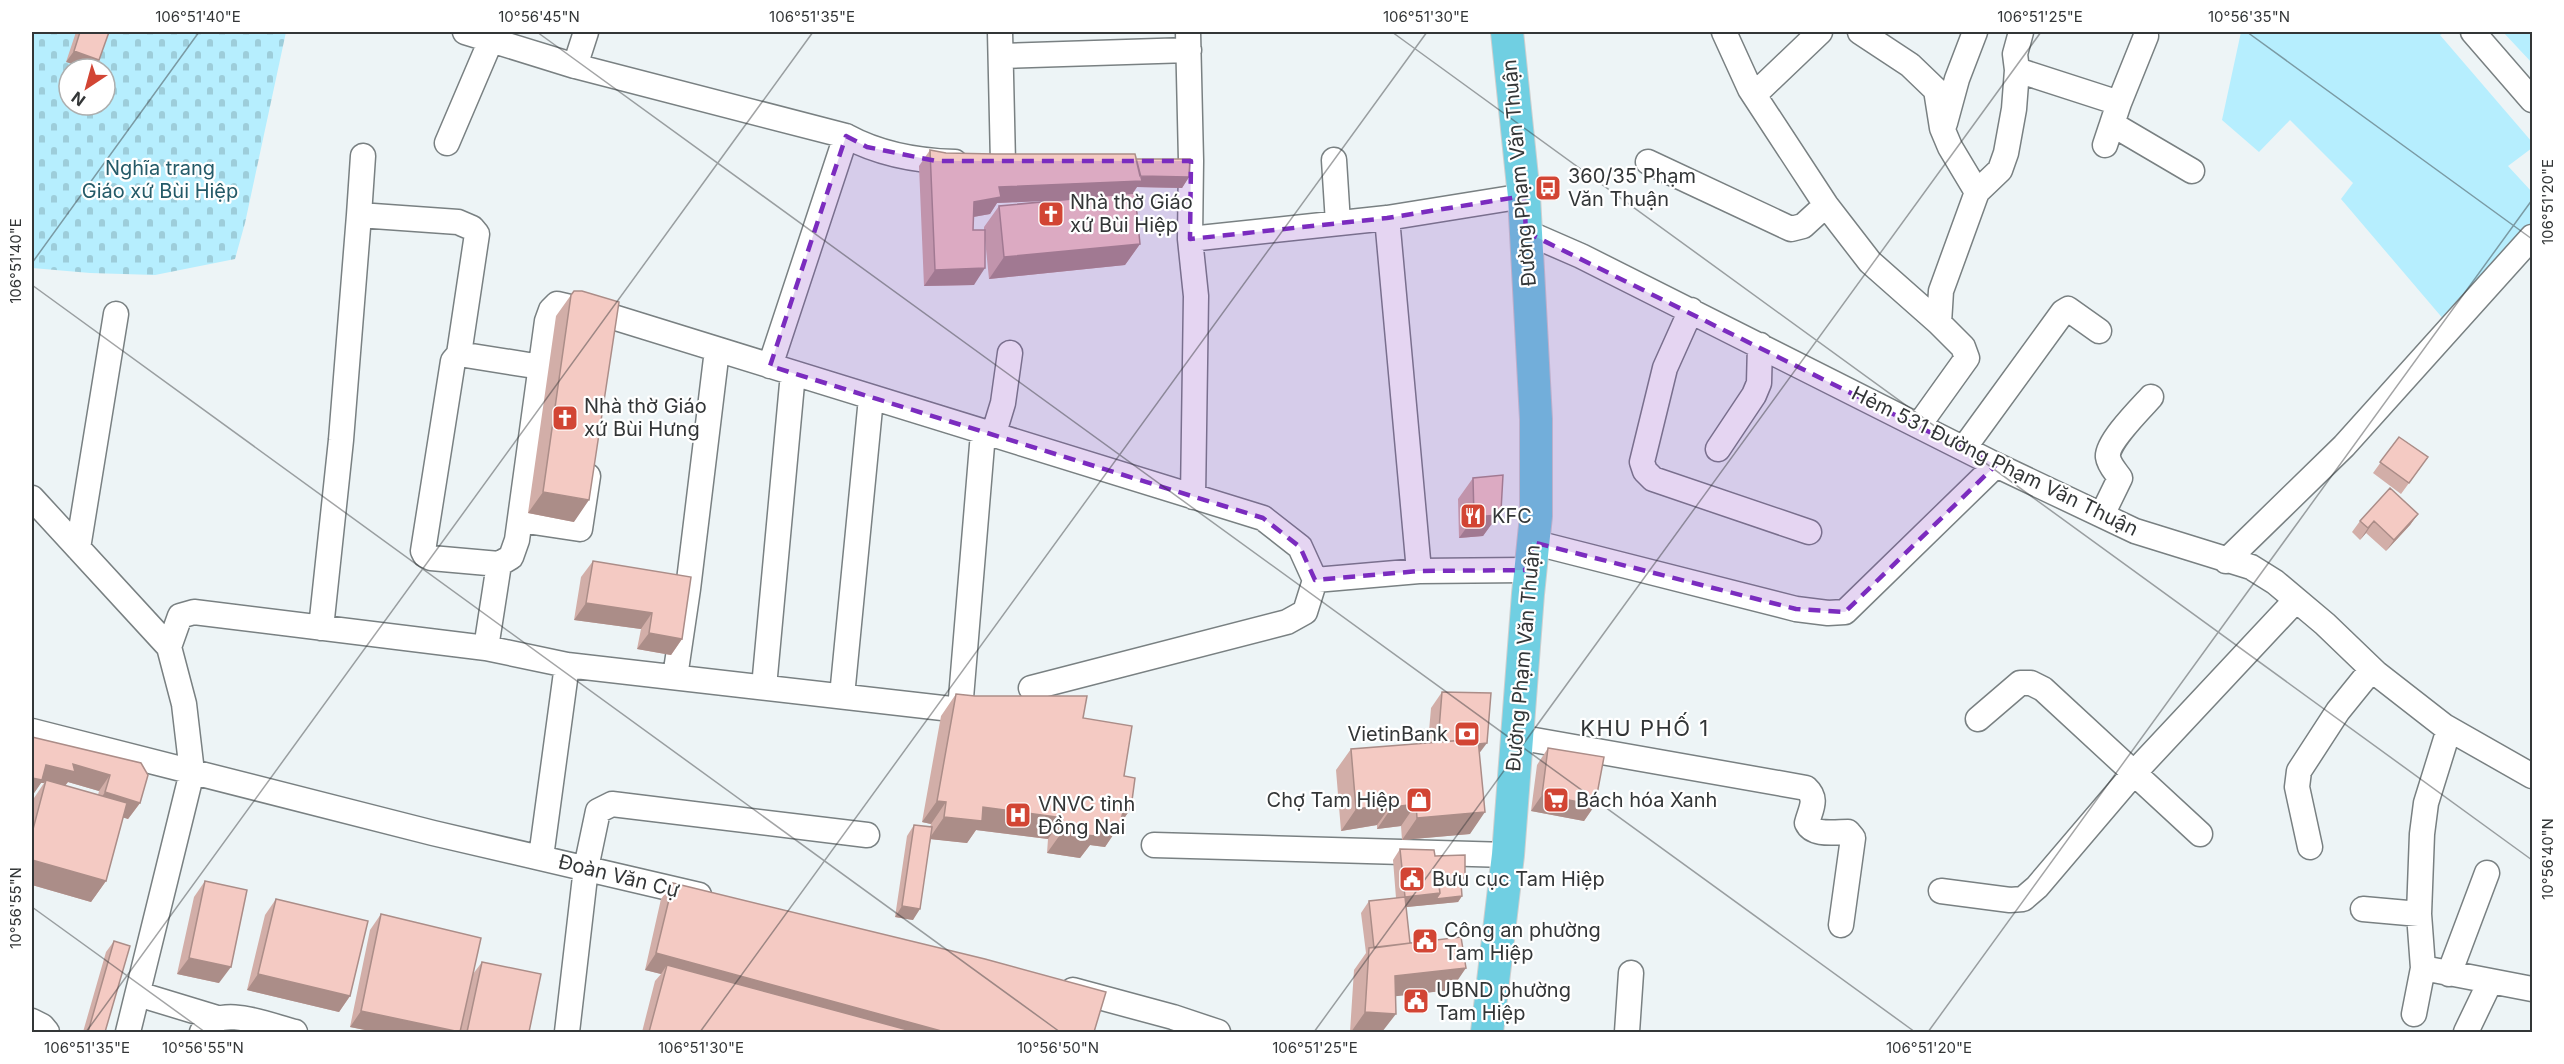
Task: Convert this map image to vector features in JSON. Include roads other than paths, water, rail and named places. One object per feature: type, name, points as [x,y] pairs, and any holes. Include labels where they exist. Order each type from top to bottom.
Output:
[{"type":"main road","name":"Đường Phạm Văn Thuận","points":[[1487,1032],[1508,855],[1536,516],[1536,419],[1524,195],[1507,32]]},
{"type":"street","points":[[465,32],[575,66],[846,136],[867,147],[889,153],[936,161],[1015,163],[999,32]]},
{"type":"street","points":[[575,66],[586,32]]},
{"type":"street","points":[[1724,32],[1754,96],[1826,205],[1870,262],[1963,346],[1967,358],[1919,425]]},
{"type":"street","points":[[1754,96],[1820,32]]},
{"type":"street","points":[[1860,32],[1875,39],[1929,81],[1936,90],[1942,128],[1950,147],[1977,192]]},
{"type":"street","points":[[1942,128],[1975,32]]},
{"type":"street","points":[[1939,323],[1941,291],[1977,192],[2000,170],[2006,153],[2014,109],[2017,70],[2015,54],[2020,32]]},
{"type":"street","points":[[2473,32],[2532,100]]},
{"type":"street","points":[[2112,124],[2146,36]]},
{"type":"street","points":[[447,143],[491,40]]},
{"type":"street","points":[[1001,56],[1188,41],[1180,161],[1196,296],[1193,497]]},
{"type":"street","points":[[2017,70],[2192,171]]},
{"type":"street","points":[[770,366],[846,136]]},
{"type":"street","points":[[321,628],[341,440],[363,156]]},
{"type":"street","points":[[1334,160],[1338,223]]},
{"type":"street","points":[[1648,162],[1791,230],[1803,226],[1826,205]]},
{"type":"street","points":[[1190,239],[1387,218],[1524,195]]},
{"type":"street","points":[[358,215],[458,222],[472,228],[477,234],[459,354],[455,357],[450,374],[423,551],[431,558],[499,564],[512,557],[514,553],[547,321],[551,310],[557,304],[611,329],[717,350],[1263,518],[1300,547],[1315,580],[1305,612],[1287,622],[1031,687]]},
{"type":"street","points":[[1387,218],[1419,571]]},
{"type":"street","name":"Hẻm 531 Đường Phạm Văn Thuận","points":[[1526,232],[1581,256],[2102,516],[2135,531],[2251,567],[2275,582],[2372,669],[2449,729],[2532,776]]},
{"type":"street","points":[[2226,561],[2344,446],[2532,237]]},
{"type":"street","points":[[1964,448],[2063,312],[2068,309],[2074,312],[2099,331]]},
{"type":"street","points":[[1690,310],[1665,368],[1642,462],[1645,471],[1653,479],[1809,532]]},
{"type":"street","points":[[78,548],[116,314]]},
{"type":"street","points":[[1718,449],[1759,383],[1760,345]]},
{"type":"street","points":[[675,677],[688,590],[717,350]]},
{"type":"street","points":[[168,646],[177,620],[184,612],[260,619],[486,648],[567,664],[960,710],[988,435],[1002,403],[1010,353]]},
{"type":"street","points":[[459,354],[541,367]]},
{"type":"street","points":[[764,687],[793,374]]},
{"type":"street","points":[[2102,516],[2120,478],[2107,454],[2112,443],[2151,397]]},
{"type":"street","points":[[842,696],[871,398]]},
{"type":"street","points":[[520,520],[580,529],[591,459]]},
{"type":"street","points":[[1315,580],[1419,571],[1531,556],[1796,609],[1828,613],[1845,612],[1996,465]]},
{"type":"street","points":[[32,498],[168,646],[184,704],[192,772],[128,1032]]},
{"type":"street","points":[[486,648],[499,564]]},
{"type":"street","points":[[1941,891],[2010,900],[2023,899],[2037,887],[2134,772],[2296,600]]},
{"type":"street","points":[[541,856],[567,664]]},
{"type":"street","points":[[2310,847],[2296,787],[2299,771],[2338,711],[2372,669]]},
{"type":"street","points":[[1978,719],[2020,683],[2031,683],[2043,689],[2200,834]]},
{"type":"street","points":[[2414,1014],[2423,968],[2419,914],[2422,834],[2426,803],[2449,729]]},
{"type":"street","name":"Đoàn Văn Cự","points":[[32,731],[432,832],[716,899]]},
{"type":"street","points":[[1517,737],[1806,788],[1813,794],[1814,799],[1807,823],[1809,828],[1815,831],[1848,832],[1852,838],[1841,925]]},
{"type":"street","points":[[567,1032],[586,868],[598,811],[612,804],[867,835]]},
{"type":"street","points":[[1154,845],[1508,855]]},
{"type":"street","points":[[2449,974],[2487,873]]},
{"type":"street","points":[[2362,909],[2419,914]]},
{"type":"street","points":[[2423,968],[2532,989]]},
{"type":"street","points":[[1627,1032],[1631,973]]},
{"type":"street","points":[[2466,1032],[2490,982]]},
{"type":"street","points":[[1056,985],[1173,1017],[1218,1032]]},
{"type":"street","points":[[138,994],[209,1025],[233,1016],[293,1032]]},
{"type":"street","points":[[32,1021],[42,1026],[47,1032]]},
{"type":"place","name":"360/35 Phạm Văn Thuận","points":[[1548,188]]},
{"type":"place","name":"Nhà thờ Giáo xứ Bùi Hiệp","points":[[1051,214]]},
{"type":"place","name":"Nhà thờ Giáo xứ Bùi Hưng","points":[[565,418]]},
{"type":"place","name":"KFC","points":[[1473,516]]},
{"type":"place","name":"VietinBank","points":[[1467,734]]},
{"type":"place","name":"Chợ Tam Hiệp","points":[[1419,800]]},
{"type":"place","name":"Bách hóa Xanh","points":[[1556,800]]},
{"type":"place","name":"VNVC tỉnh Đồng Nai","points":[[1018,815]]},
{"type":"place","name":"Bưu cục Tam Hiệp","points":[[1412,879]]},
{"type":"place","name":"Công an phường Tam Hiệp","points":[[1425,941]]},
{"type":"place","name":"UBND phường Tam Hiệp","points":[[1416,1001]]},
{"type":"district","name":"KHU PHỐ 1","points":[[1645,728]]},
{"type":"park label","name":"Nghĩa trang Giáo xứ Bùi Hiệp","points":[[160,180]]}]
